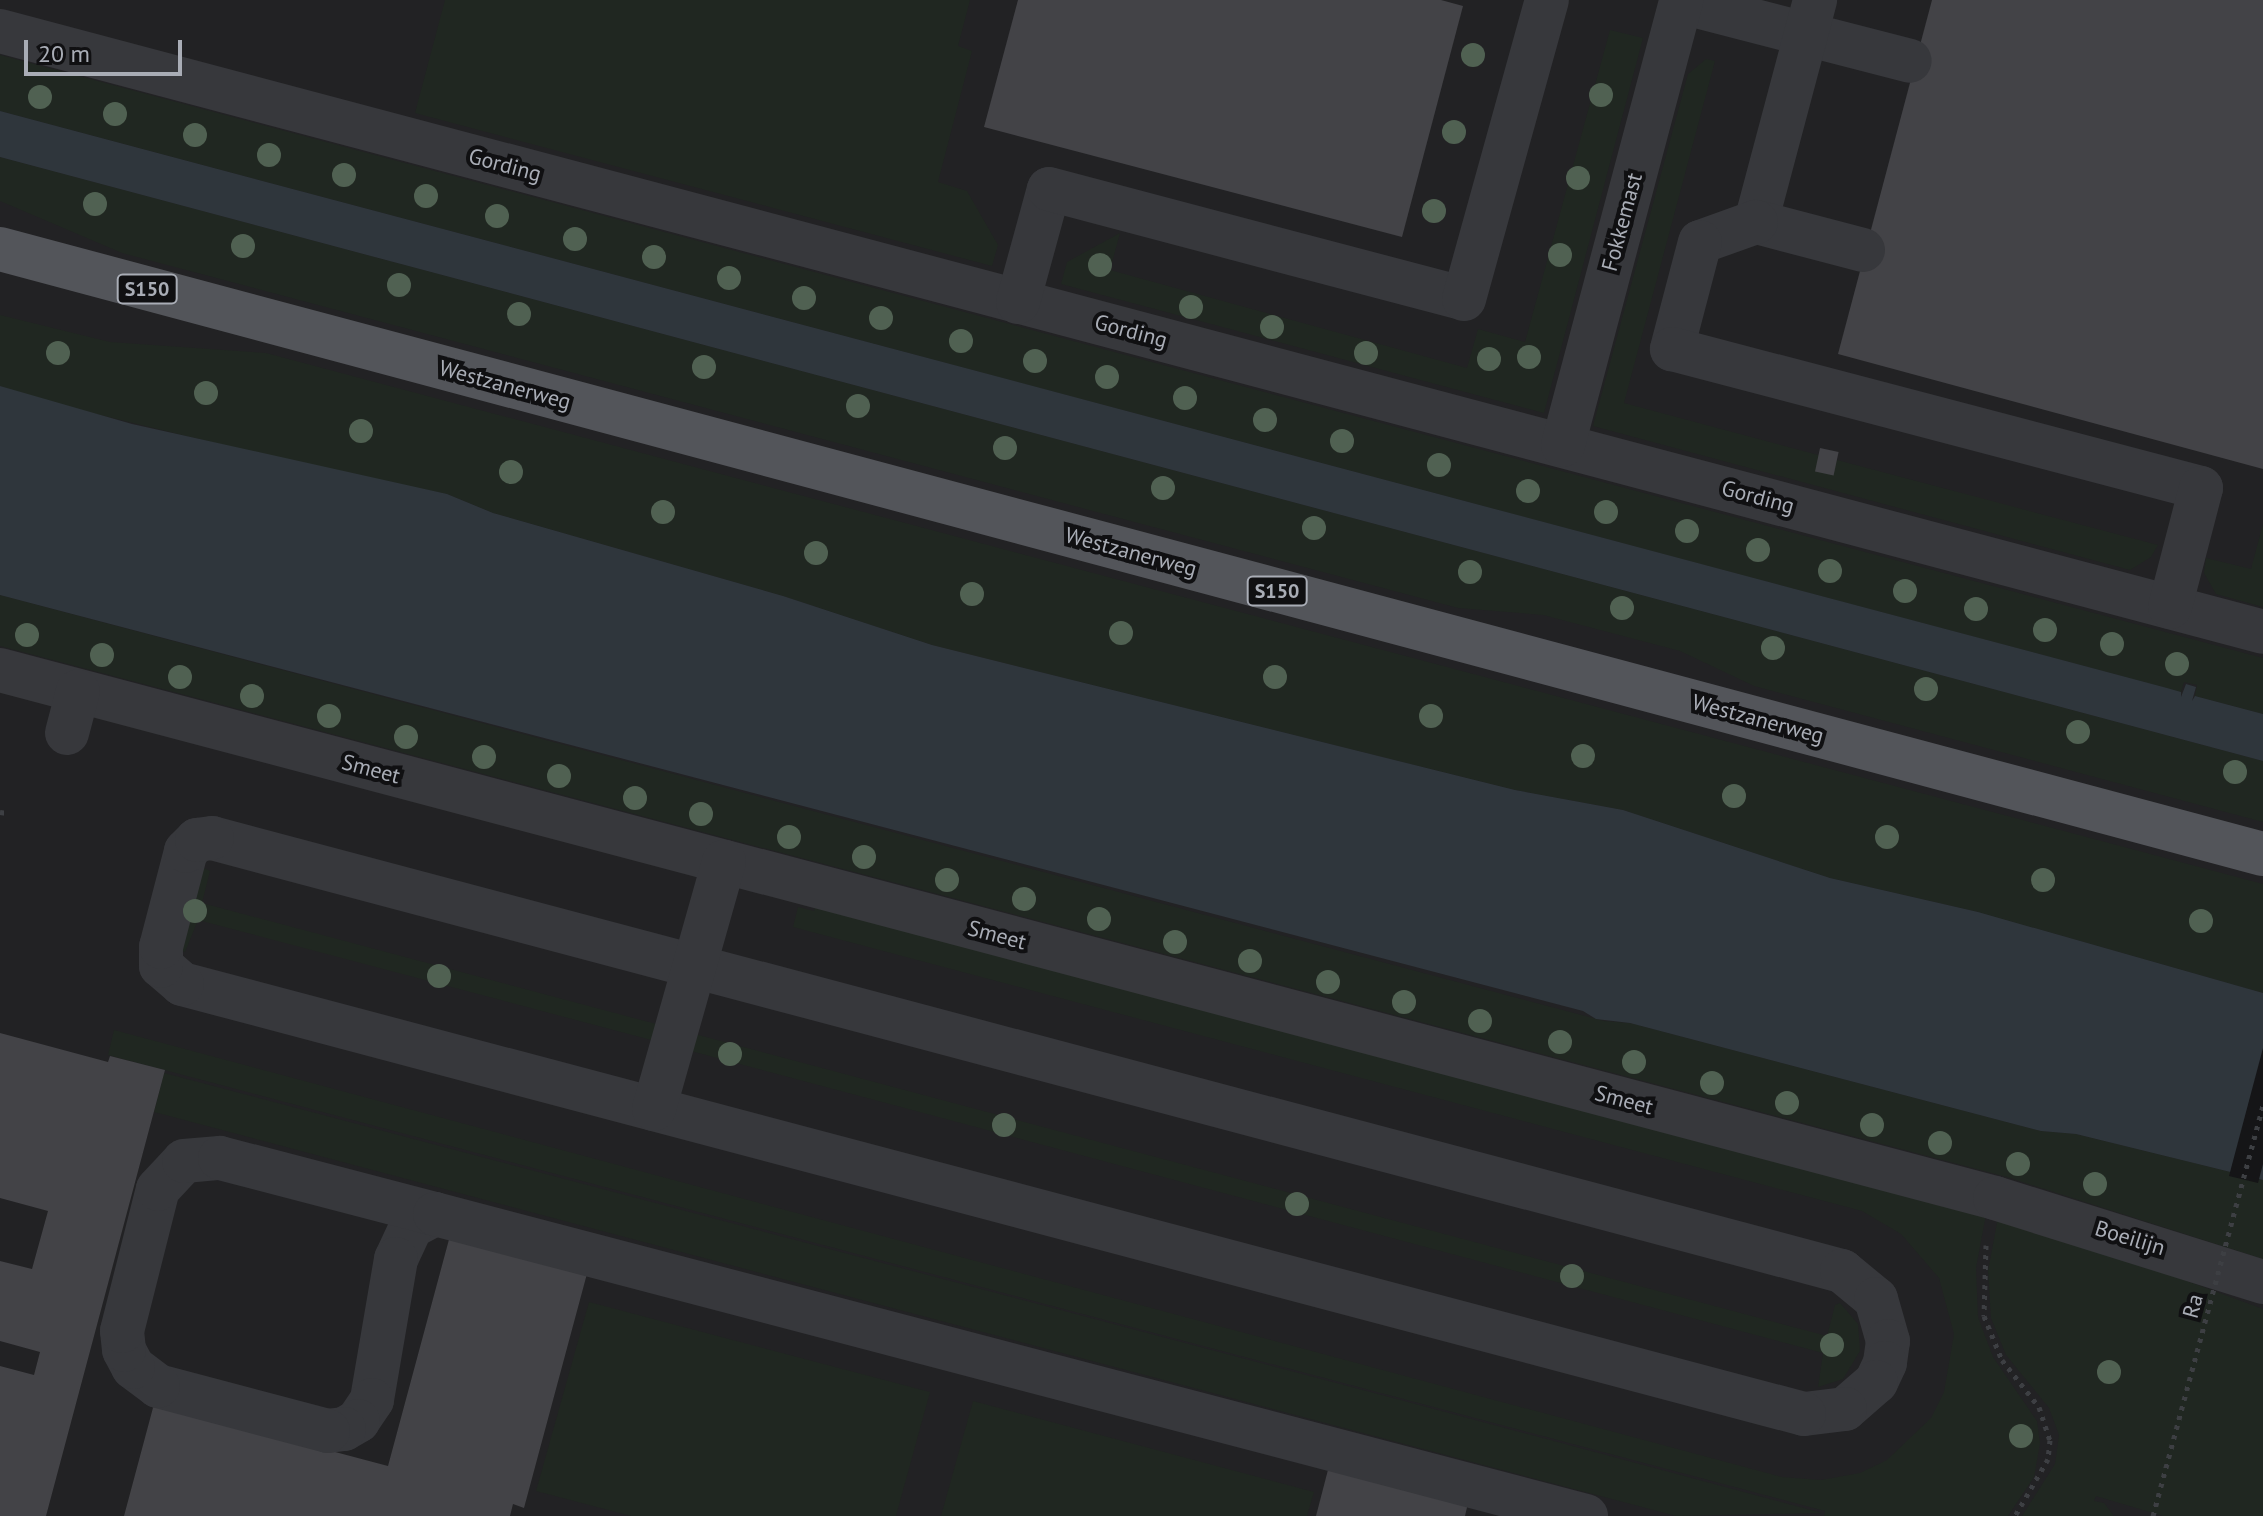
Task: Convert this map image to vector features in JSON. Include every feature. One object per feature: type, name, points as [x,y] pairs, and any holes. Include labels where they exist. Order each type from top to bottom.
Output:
[{"type":"main road","name":"Westzanerweg","points":[[0,249],[2263,854]]},
{"type":"street","points":[[1681,1],[1810,17],[1910,61]]},
{"type":"street","name":"Fokkemast","points":[[1563,445],[1681,1]]},
{"type":"street","points":[[1018,302],[1049,189],[1464,299],[1533,3]]},
{"type":"street","points":[[1756,222],[1810,17]]},
{"type":"street","name":"Gording","points":[[0,31],[2263,632]]},
{"type":"street","points":[[1863,250],[1756,222],[1700,242],[1672,349],[2201,488],[2170,607]]},
{"type":"street","name":"Smeet","points":[[0,670],[1995,1198]]},
{"type":"street","points":[[67,733],[78,691]]},
{"type":"street","points":[[212,838],[684,964],[1842,1271],[1876,1299],[1888,1341],[1885,1363],[1876,1382],[1845,1409],[1804,1414],[182,984],[161,966],[161,947],[186,851],[197,840],[212,838]]},
{"type":"street","points":[[654,1109],[684,964],[712,859]]},
{"type":"street","points":[[435,1214],[411,1227],[396,1259],[372,1400],[358,1421],[344,1429],[328,1431],[158,1386],[133,1367],[124,1350],[122,1331],[158,1189],[184,1161],[220,1158],[435,1214],[1586,1516]]},
{"type":"street","name":"Boeilijn","points":[[1995,1198],[2263,1282]]},
{"type":"path","name":"Ra","points":[[2153,1516],[2263,1105]]},
{"type":"path","points":[[1995,1198],[1982,1266],[1984,1316],[2002,1360],[2039,1407],[2050,1440],[2048,1459],[2015,1516]]},
{"type":"shaded area","points":[[0,0],[2263,0],[2263,1516],[0,1516]]},
{"type":"shaded area","points":[[445,0],[970,0],[958,46],[972,51],[938,182],[967,191],[998,245],[992,266],[415,113]]},
{"type":"shaded area","points":[[1610,30],[1643,38],[1544,413],[1061,284],[1067,262],[1120,233],[1110,270],[1467,368],[1478,329],[1525,342]]},
{"type":"shaded area","points":[[0,55],[2263,658],[2263,714],[2195,696],[2197,685],[2184,682],[2181,692],[0,111]]},
{"type":"shaded area","points":[[1706,59],[1715,61],[1624,403],[1818,455],[1833,475],[1837,460],[2158,545],[2151,557],[2130,570],[1593,426],[1688,74]]},
{"type":"shaded area","points":[[0,111],[2167,688],[2181,692],[2181,697],[2186,684],[2196,687],[2192,701],[2195,696],[2263,714],[2263,761],[0,157]]},
{"type":"shaded area","points":[[0,157],[2263,761],[2263,822],[1754,686],[1680,651],[1543,615],[1458,608],[122,253],[0,201]]},
{"type":"shaded area","points":[[0,315],[110,342],[266,353],[2263,884],[2263,993],[1978,912],[1830,878],[1623,810],[1515,790],[932,645],[783,596],[493,513],[447,494],[338,473],[39,400],[0,386]]},
{"type":"shaded area","points":[[0,386],[132,424],[447,494],[493,513],[783,596],[932,645],[1515,790],[1623,810],[1830,878],[1978,912],[2263,993],[2263,1180],[2076,1134],[2041,1131],[1630,1023],[1596,1019],[1583,1011],[0,595]]},
{"type":"shaded area","points":[[2263,524],[2263,607],[2216,594],[2204,573],[2206,558],[2251,569]]},
{"type":"shaded area","points":[[0,595],[1604,1021],[1630,1023],[2041,1131],[2076,1134],[2263,1180],[2263,1259],[2007,1177],[0,646]]},
{"type":"shaded area","points":[[202,867],[210,871],[202,903],[660,1025],[655,1041],[198,920],[185,952],[180,950]]},
{"type":"shaded area","points":[[819,893],[1987,1209],[1976,1268],[1978,1317],[1993,1357],[2037,1421],[2040,1443],[2034,1477],[2008,1516],[1824,1516],[1825,1511],[108,1055],[114,1030],[1782,1477],[1821,1480],[1860,1473],[1887,1460],[1931,1418],[1944,1392],[1954,1334],[1939,1278],[1901,1234],[1862,1211],[793,927],[798,907],[814,911]]},
{"type":"shaded area","points":[[691,1033],[1827,1336],[1835,1305],[1840,1303],[1858,1324],[1860,1351],[1843,1379],[1818,1387],[1823,1353],[687,1050]]},
{"type":"shaded area","points":[[164,1073],[1822,1513],[1676,1516],[154,1112]]},
{"type":"shaded area","points":[[1999,1212],[2263,1309],[2263,1516],[2163,1516],[2096,1496],[2094,1501],[2104,1503],[2114,1516],[2022,1516],[2055,1464],[2059,1435],[2049,1408],[2006,1355],[1991,1318],[1988,1271]]},
{"type":"shaded area","points":[[589,1302],[930,1392],[896,1516],[631,1516],[536,1491]]},
{"type":"shaded area","points":[[973,1401],[1314,1492],[1307,1516],[941,1516]]},
{"type":"pier","points":[[2263,1048],[2263,1164],[2258,1183],[2229,1176]]},
{"type":"building","points":[[1018,0],[1441,0],[1463,6],[1402,237],[984,127]]},
{"type":"building","points":[[1932,0],[2263,0],[2263,469],[1838,354]]},
{"type":"building","points":[[1820,448],[1839,452],[1834,475],[1815,471]]},
{"type":"building","points":[[0,1033],[108,1062],[110,1056],[165,1070],[46,1516],[0,1516],[0,1366],[34,1375],[40,1352],[0,1341],[0,1261],[32,1269],[48,1211],[0,1198]]},
{"type":"building","points":[[451,1232],[588,1270],[524,1508],[513,1504],[510,1516],[124,1516],[154,1404],[388,1466]]},
{"type":"building","points":[[1329,1466],[1468,1503],[1465,1516],[1316,1516]]}]
